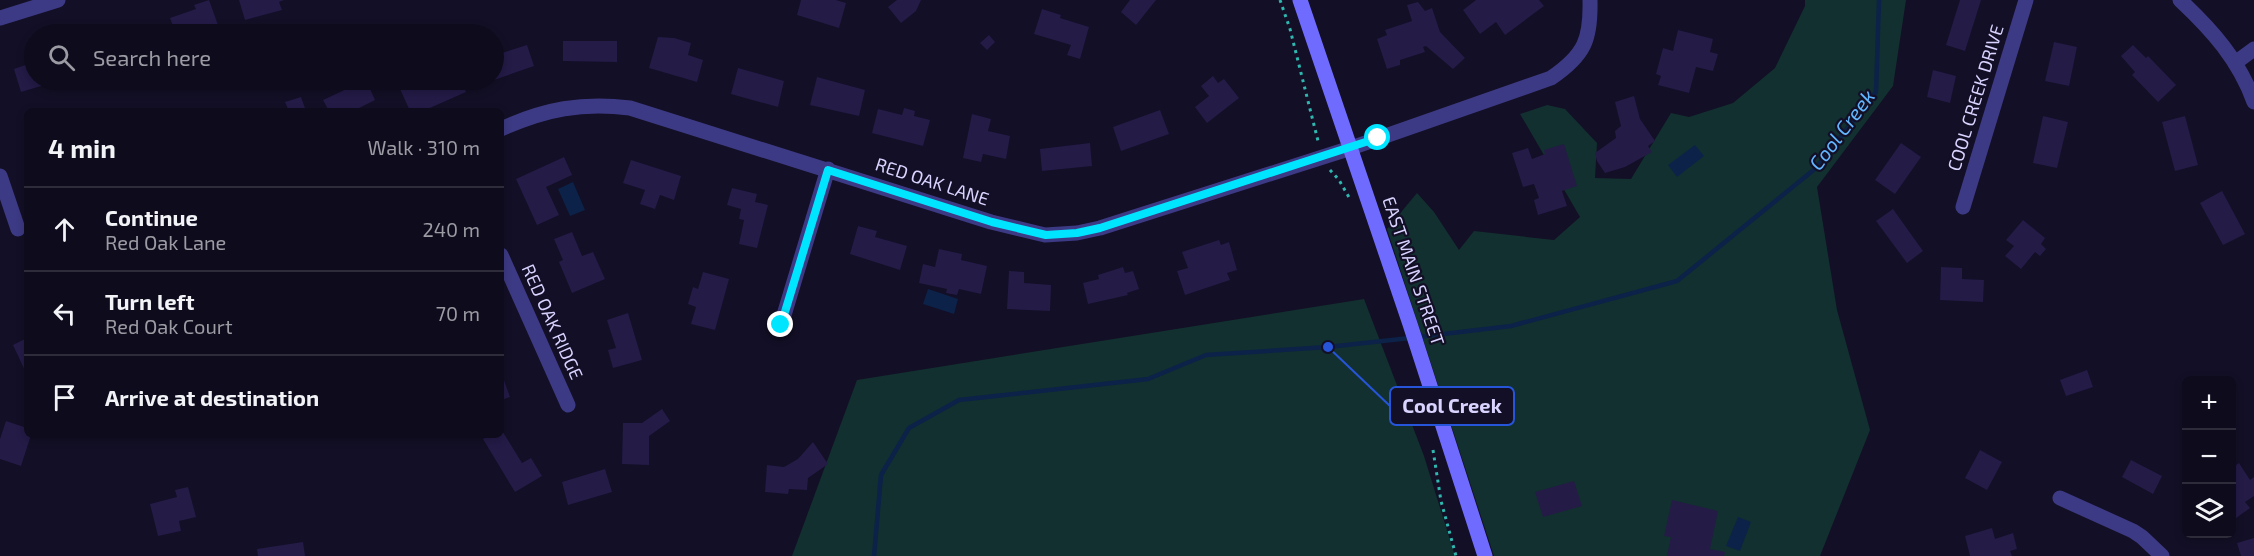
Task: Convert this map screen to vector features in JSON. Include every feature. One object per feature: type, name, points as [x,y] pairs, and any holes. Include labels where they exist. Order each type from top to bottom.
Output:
[{"type":"main road","name":"EAST MAIN STREET","points":[[1300,0],[1412,329],[1485,556]]},
{"type":"street","points":[[0,18],[58,0]]},
{"type":"street","name":"RED OAK LANE","points":[[504,128],[571,106],[603,105],[630,108],[992,222],[1046,235],[1077,233],[1100,228],[1351,148],[1551,78],[1567,67],[1578,55],[1586,40],[1591,25],[1590,0]]},
{"type":"street","name":"COOL CREEK DRIVE","points":[[1963,207],[2026,0]]},
{"type":"street","points":[[2180,0],[2212,30],[2235,63],[2254,102]]},
{"type":"street","points":[[2235,63],[2254,49]]},
{"type":"street","points":[[781,325],[828,170]]},
{"type":"street","points":[[0,176],[18,229]]},
{"type":"street","name":"RED OAK RIDGE","points":[[504,262],[568,405]]},
{"type":"street","points":[[2060,498],[2133,531],[2162,556]]},
{"type":"path","points":[[1280,0],[1290,29],[1318,141]]},
{"type":"path","points":[[1432,442],[1441,501],[1456,556]]},
{"type":"green space","points":[[1805,0],[1906,0],[1893,86],[1817,187],[1837,310],[1870,430],[1820,556],[1494,556],[1387,229],[1417,193],[1434,212],[1459,250],[1474,231],[1554,240],[1580,217],[1520,114],[1547,105],[1565,109],[1597,143],[1595,178],[1631,179],[1671,113],[1689,117],[1733,103],[1775,68],[1805,6]]},
{"type":"green space","points":[[1364,299],[1424,456],[1455,556],[792,556],[857,380]]},
{"type":"water","points":[[1695,145],[1704,156],[1677,177],[1668,165]]},
{"type":"water","points":[[573,182],[585,210],[570,216],[558,189]]},
{"type":"water","points":[[928,289],[958,299],[954,314],[923,304]]},
{"type":"water","points":[[1738,517],[1751,522],[1740,551],[1726,546]]},
{"type":"building","points":[[209,0],[218,24],[172,24],[170,18],[196,9],[194,5]]},
{"type":"building","points":[[239,0],[284,0],[279,2],[282,10],[245,20]]},
{"type":"building","points":[[801,0],[836,0],[846,3],[839,28],[797,15]]},
{"type":"building","points":[[897,0],[921,0],[916,11],[901,23],[888,7]]},
{"type":"building","points":[[1130,0],[1156,0],[1136,25],[1121,12]]},
{"type":"building","points":[[1476,0],[1539,0],[1544,6],[1505,35],[1496,22],[1480,34],[1463,10]]},
{"type":"building","points":[[1960,0],[1981,0],[1965,51],[1946,45]]},
{"type":"building","points":[[1418,2],[1425,11],[1432,8],[1440,32],[1465,58],[1453,69],[1426,46],[1423,47],[1425,52],[1400,60],[1400,65],[1387,69],[1377,39],[1387,35],[1385,30],[1412,21],[1407,5]]},
{"type":"building","points":[[1042,9],[1061,15],[1060,18],[1089,27],[1080,59],[1067,55],[1071,45],[1034,34]]},
{"type":"building","points":[[1678,30],[1713,39],[1710,52],[1718,54],[1713,71],[1696,67],[1689,93],[1658,85],[1661,76],[1656,74],[1663,48],[1673,51]]},
{"type":"building","points":[[989,35],[995,42],[987,50],[980,43]]},
{"type":"building","points":[[658,37],[674,38],[691,43],[688,55],[703,60],[697,82],[649,68]]},
{"type":"building","points":[[563,41],[617,41],[617,62],[563,61]]},
{"type":"building","points":[[2054,42],[2077,47],[2069,86],[2045,81]]},
{"type":"building","points":[[527,45],[534,66],[504,76],[504,52]]},
{"type":"building","points":[[2133,45],[2146,58],[2148,56],[2176,85],[2158,102],[2132,75],[2135,72],[2121,56]]},
{"type":"building","points":[[24,66],[24,90],[28,90],[21,92],[14,69]]},
{"type":"building","points":[[738,68],[784,81],[778,107],[731,94]]},
{"type":"building","points":[[1933,70],[1956,76],[1950,103],[1927,97]]},
{"type":"building","points":[[1213,76],[1218,83],[1224,79],[1239,98],[1207,123],[1195,107],[1209,96],[1201,86]]},
{"type":"building","points":[[817,77],[865,90],[859,116],[810,105]]},
{"type":"building","points":[[344,90],[370,90],[375,100],[359,108],[327,108],[323,100]]},
{"type":"building","points":[[401,90],[465,90],[466,92],[430,108],[409,108]]},
{"type":"building","points":[[1634,96],[1640,119],[1655,141],[1648,146],[1652,152],[1625,167],[1605,173],[1595,153],[1616,138],[1615,131],[1621,126],[1615,102]]},
{"type":"building","points":[[301,97],[305,108],[288,108],[285,102]]},
{"type":"building","points":[[904,108],[915,111],[914,116],[930,120],[923,146],[872,133],[878,109],[902,115]]},
{"type":"building","points":[[1160,110],[1169,134],[1121,151],[1113,127]]},
{"type":"building","points":[[972,114],[991,119],[988,131],[1010,136],[1006,159],[983,154],[981,162],[963,158]]},
{"type":"building","points":[[2043,116],[2068,122],[2057,168],[2033,163]]},
{"type":"building","points":[[2185,116],[2198,165],[2175,171],[2162,122]]},
{"type":"building","points":[[1090,143],[1092,166],[1042,171],[1040,149]]},
{"type":"building","points":[[1901,143],[1921,157],[1895,194],[1875,180]]},
{"type":"building","points":[[1564,144],[1577,186],[1562,191],[1567,206],[1538,215],[1534,200],[1539,198],[1534,184],[1523,187],[1512,153],[1528,148],[1532,159],[1545,154],[1544,150]]},
{"type":"building","points":[[564,157],[572,175],[546,187],[559,215],[537,225],[516,179]]},
{"type":"building","points":[[631,160],[681,176],[674,200],[660,195],[655,209],[640,204],[645,190],[623,183]]},
{"type":"building","points":[[732,188],[757,194],[755,202],[768,205],[757,248],[739,244],[744,220],[739,219],[741,209],[727,205]]},
{"type":"building","points":[[2222,191],[2245,234],[2223,245],[2200,203]]},
{"type":"building","points":[[1893,209],[1923,251],[1907,263],[1876,221]]},
{"type":"building","points":[[2023,220],[2045,238],[2041,244],[2046,249],[2040,256],[2035,252],[2021,269],[2005,256],[2014,246],[2006,240]]},
{"type":"building","points":[[858,226],[877,231],[875,237],[907,246],[900,270],[850,254]]},
{"type":"building","points":[[572,232],[582,256],[593,252],[605,279],[572,293],[559,262],[563,260],[554,239]]},
{"type":"building","points":[[1219,240],[1221,245],[1229,242],[1237,270],[1227,273],[1230,280],[1185,295],[1177,271],[1188,268],[1182,252]]},
{"type":"building","points":[[939,249],[962,254],[961,260],[987,266],[981,294],[959,289],[957,295],[946,293],[947,289],[919,283],[923,264],[935,267]]},
{"type":"building","points":[[1123,267],[1125,273],[1133,271],[1139,289],[1127,293],[1128,295],[1088,304],[1083,283],[1099,279],[1098,275]]},
{"type":"building","points":[[1941,267],[1962,268],[1962,279],[1984,280],[1983,302],[1940,300]]},
{"type":"building","points":[[1009,271],[1024,272],[1024,283],[1051,285],[1050,311],[1007,309]]},
{"type":"building","points":[[703,272],[729,279],[715,330],[691,324],[696,307],[688,304],[693,287],[698,289]]},
{"type":"building","points":[[628,313],[642,360],[613,368],[608,350],[616,348],[607,320]]},
{"type":"building","points":[[24,340],[24,369],[13,345]]},
{"type":"building","points":[[2087,370],[2093,387],[2066,396],[2060,380]]},
{"type":"building","points":[[504,380],[510,397],[504,399]]},
{"type":"building","points":[[662,409],[670,421],[649,436],[649,465],[622,464],[623,423],[642,423]]},
{"type":"building","points":[[6,421],[24,427],[24,438],[30,438],[21,466],[0,459],[0,439]]},
{"type":"building","points":[[504,434],[522,463],[531,458],[542,476],[515,492],[483,439],[504,438]]},
{"type":"building","points":[[813,442],[828,464],[808,478],[807,490],[789,489],[788,494],[765,492],[767,465],[784,467],[798,459]]},
{"type":"building","points":[[1980,450],[2002,462],[1987,490],[1965,478]]},
{"type":"building","points":[[2131,460],[2162,476],[2153,494],[2122,477]]},
{"type":"building","points":[[2239,463],[2250,480],[2254,477],[2254,496],[2245,502],[2250,508],[2236,518],[2236,484],[2236,465]]},
{"type":"building","points":[[605,469],[612,492],[568,505],[562,482]]},
{"type":"building","points":[[1574,481],[1582,506],[1543,517],[1535,492]]},
{"type":"building","points":[[188,487],[196,517],[179,521],[181,531],[158,536],[150,504],[177,497],[175,490]]},
{"type":"building","points":[[1672,500],[1718,511],[1710,549],[1725,552],[1724,556],[1667,556],[1671,537],[1664,536]]},
{"type":"building","points":[[1992,528],[1995,539],[2013,533],[2017,549],[2010,551],[2012,556],[1970,556],[1965,536]]},
{"type":"building","points":[[2254,538],[2254,556],[2241,556],[2237,543]]},
{"type":"building","points":[[303,542],[305,556],[258,556],[257,549]]},
{"type":"waterway","name":"Cool Creek","points":[[1418,337],[1511,326],[1677,281],[1816,168],[1876,92],[1879,0]]},
{"type":"waterway","name":"Cool Creek","points":[[874,556],[881,475],[909,428],[959,400],[1148,379],[1206,355],[1328,347],[1410,338]]},
{"type":"place","name":"Cool Creek","points":[[1328,347]]},
{"type":"route","points":[[781,325],[819,193],[828,170],[992,222],[1046,235],[1077,233],[1100,228],[1378,138]]}]
